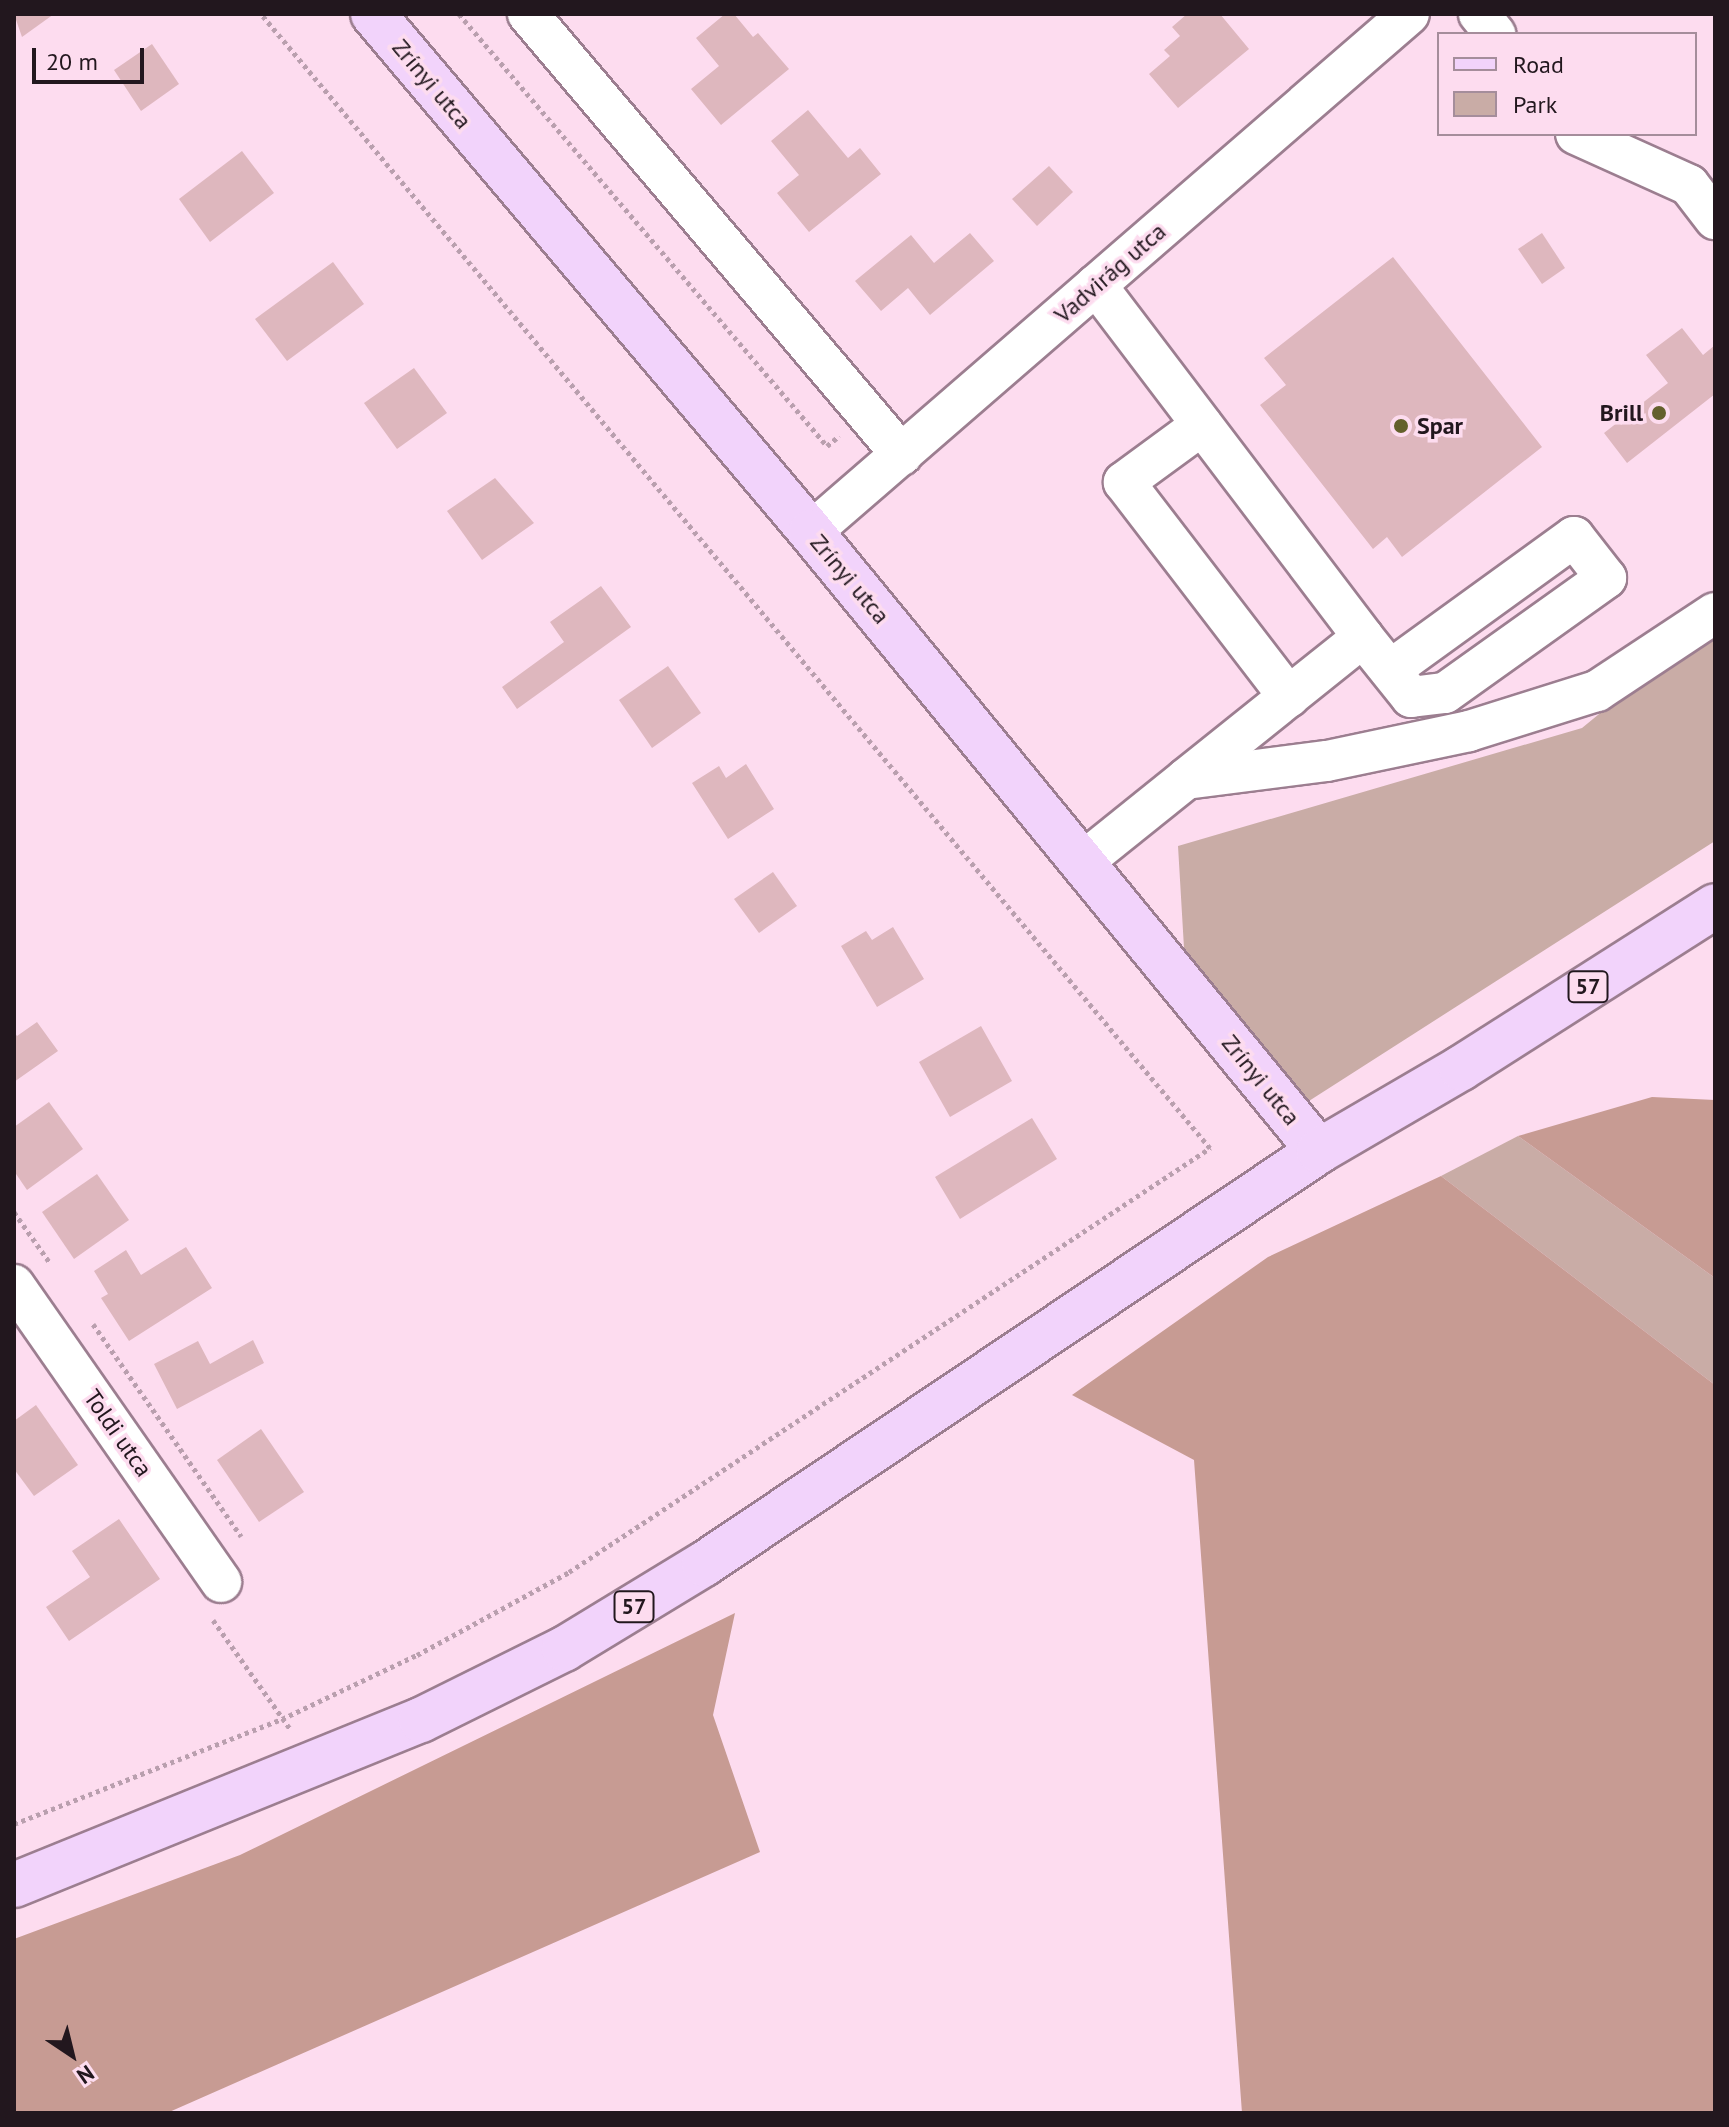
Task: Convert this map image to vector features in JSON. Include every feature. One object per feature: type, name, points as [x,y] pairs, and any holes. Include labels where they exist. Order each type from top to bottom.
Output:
[{"type":"main road","name":"Zrínyi utca","points":[[373,14],[811,532],[1319,1151]]},
{"type":"main road","name":"57","points":[[14,1885],[344,1753],[564,1649],[704,1564],[1319,1151],[1461,1068],[1715,906]]},
{"type":"street","points":[[528,14],[902,455]]},
{"type":"street","points":[[1479,14],[1493,32]]},
{"type":"street","name":"Vadvirág utca","points":[[811,532],[1096,285],[1384,21]]},
{"type":"street","points":[[1580,136],[1689,185],[1715,219]]},
{"type":"street","points":[[1096,285],[1363,637],[1411,697],[1445,693],[1606,578],[1574,537],[1390,670]]},
{"type":"street","points":[[1202,425],[1124,482],[1289,697]]},
{"type":"street","points":[[1186,779],[1327,761],[1483,727],[1597,691],[1715,613]]},
{"type":"street","points":[[1084,861],[1363,637]]},
{"type":"street","name":"Toldi utca","points":[[19,1303],[221,1582]]},
{"type":"path","points":[[14,1824],[282,1719],[417,1655],[569,1572],[1210,1148],[261,14]]},
{"type":"path","points":[[459,14],[827,446],[867,414]]},
{"type":"path","points":[[14,1212],[59,1276]]},
{"type":"path","points":[[87,1315],[241,1536]]},
{"type":"green space","points":[[1715,619],[1715,841],[1298,1108],[1184,948],[1178,846],[1582,728]]},
{"type":"green space","points":[[1518,1136],[1715,1278],[1715,1385],[1441,1176]]},
{"type":"shaded area","points":[[1652,1097],[1715,1100],[1715,1278],[1518,1136]]},
{"type":"shaded area","points":[[1441,1176],[1715,1385],[1715,2113],[1242,2113],[1194,1460],[1072,1395],[1268,1257]]},
{"type":"shaded area","points":[[735,1613],[713,1715],[760,1852],[167,2113],[14,2113],[14,1939],[240,1855]]},
{"type":"building","points":[[14,14],[54,14],[22,37]]},
{"type":"building","points":[[725,14],[734,14],[753,37],[758,33],[789,69],[721,125],[691,89],[719,66],[696,38]]},
{"type":"building","points":[[1187,14],[1220,14],[1249,49],[1178,108],[1149,74],[1170,56],[1164,50],[1180,36],[1172,27]]},
{"type":"building","points":[[152,44],[179,84],[141,111],[114,70]]},
{"type":"building","points":[[808,110],[848,158],[860,148],[881,174],[809,232],[777,193],[799,175],[771,141]]},
{"type":"building","points":[[242,151],[274,193],[210,242],[179,199]]},
{"type":"building","points":[[1049,166],[1073,192],[1037,226],[1012,199]]},
{"type":"building","points":[[970,233],[994,261],[930,315],[908,288],[881,311],[855,281],[911,235],[934,263]]},
{"type":"building","points":[[1542,233],[1565,268],[1542,284],[1518,249]]},
{"type":"building","name":"Spar","points":[[1393,257],[1542,447],[1402,557],[1387,537],[1373,549],[1260,405],[1286,385],[1264,358]]},
{"type":"building","points":[[333,262],[364,304],[287,361],[255,319]]},
{"type":"building","name":"Brill","points":[[1682,328],[1703,355],[1715,345],[1715,394],[1627,463],[1604,433],[1668,383],[1646,355]]},
{"type":"building","points":[[414,368],[447,413],[397,449],[364,403]]},
{"type":"building","points":[[495,478],[534,523],[482,560],[447,511]]},
{"type":"building","points":[[601,586],[631,627],[517,709],[502,687],[564,642],[550,622]]},
{"type":"building","points":[[668,666],[701,713],[652,748],[619,700]]},
{"type":"building","points":[[746,764],[774,809],[728,839],[692,783],[719,766],[726,778]]},
{"type":"building","points":[[773,872],[797,906],[759,933],[734,899]]},
{"type":"building","points":[[893,927],[924,979],[877,1007],[841,946],[866,931],[872,940]]},
{"type":"building","points":[[37,1022],[58,1051],[14,1082],[14,1032],[17,1036]]},
{"type":"building","points":[[981,1026],[1012,1081],[950,1117],[919,1062]]},
{"type":"building","points":[[49,1102],[83,1149],[27,1190],[14,1171],[14,1127]]},
{"type":"building","points":[[1032,1118],[1057,1159],[960,1219],[935,1177]]},
{"type":"building","points":[[97,1174],[129,1220],[74,1259],[42,1212]]},
{"type":"building","points":[[186,1247],[212,1288],[129,1341],[101,1298],[108,1294],[94,1271],[126,1250],[141,1275]]},
{"type":"building","points":[[253,1340],[264,1363],[177,1409],[154,1364],[198,1341],[210,1364]]},
{"type":"building","points":[[36,1405],[78,1465],[34,1496],[14,1469],[14,1421]]},
{"type":"building","points":[[261,1429],[304,1492],[259,1522],[217,1460]]},
{"type":"building","points":[[119,1519],[160,1579],[69,1641],[46,1607],[90,1577],[72,1551]]},
{"type":"place","name":"Brill","points":[[1659,413]]},
{"type":"place","name":"Spar","points":[[1401,426]]}]
